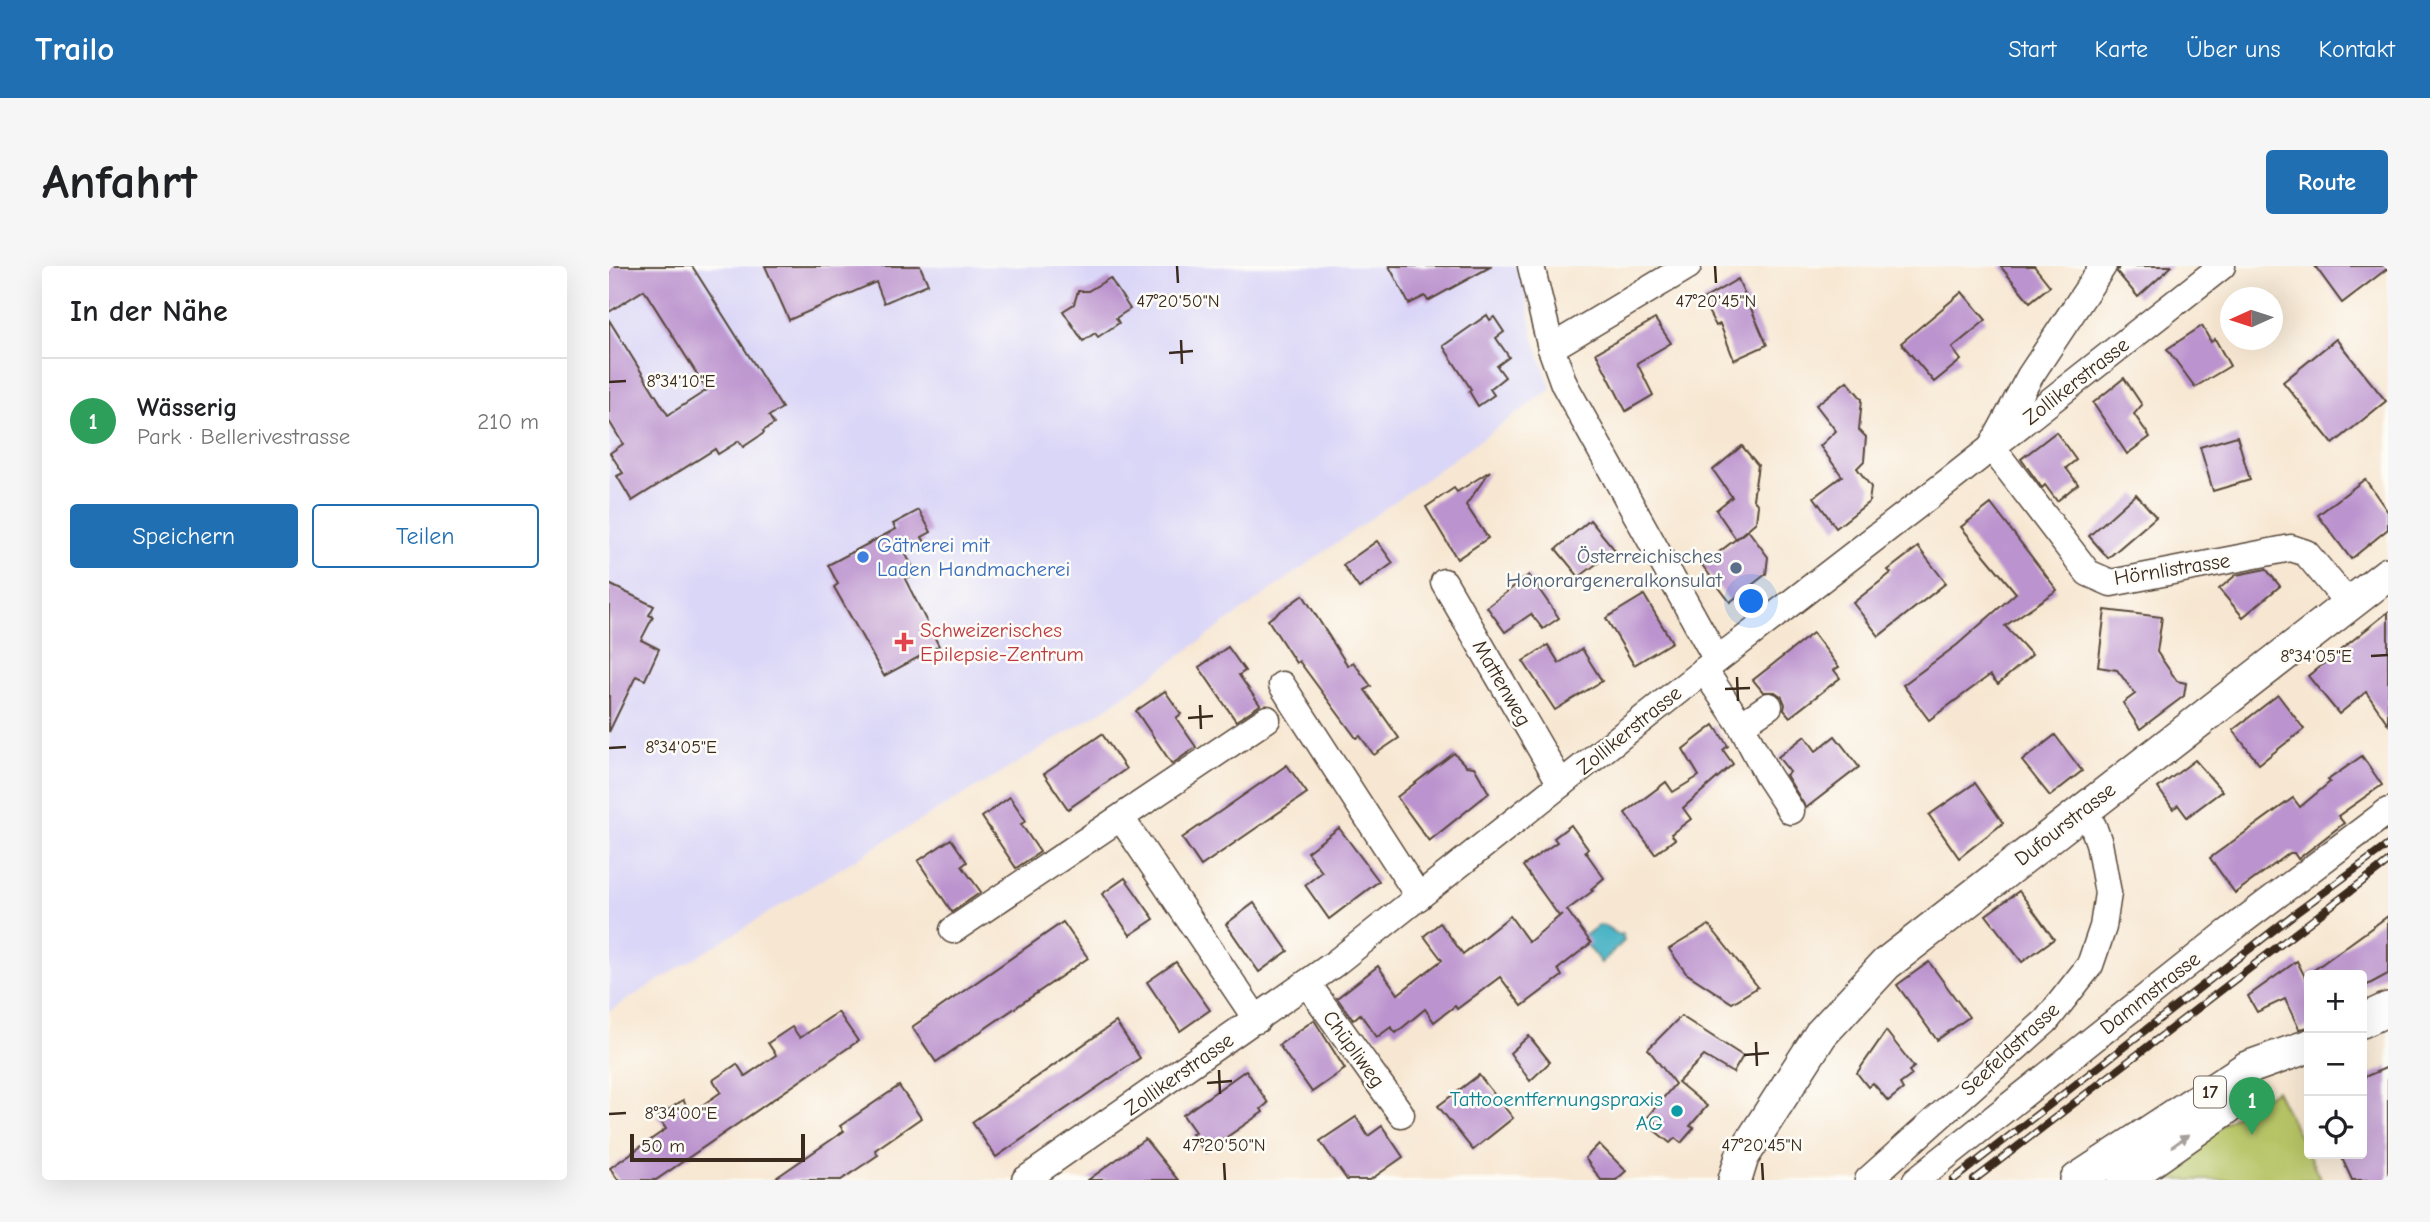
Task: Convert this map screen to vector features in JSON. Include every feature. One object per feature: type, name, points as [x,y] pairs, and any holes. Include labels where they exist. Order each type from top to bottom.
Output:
[{"type":"main road","name":"Dufourstrasse","points":[[1747,1170],[1775,1107],[1821,1034],[1886,964],[2388,574]]},
{"type":"main road","points":[[2367,1019],[2388,1009]]},
{"type":"main road","name":"17","points":[[2077,1180],[2247,1068],[2304,1047]]},
{"type":"main road","name":"17","points":[[2124,1180],[2258,1086],[2304,1049]]},
{"type":"street","points":[[1531,266],[1564,384],[1768,776],[1791,811]]},
{"type":"street","points":[[1552,348],[1688,266]]},
{"type":"street","name":"Zollikerstrasse","points":[[1025,1180],[1307,983],[2222,266]]},
{"type":"street","points":[[1992,446],[2029,376],[2101,267]]},
{"type":"street","name":"Hörnlistrasse","points":[[1992,446],[2088,573],[2111,583],[2291,548],[2307,553],[2350,604]]},
{"type":"street","name":"Mattenweg","points":[[1444,582],[1561,784]]},
{"type":"street","points":[[1282,685],[1419,897]]},
{"type":"street","points":[[1741,725],[1769,706]]},
{"type":"street","points":[[953,930],[1267,719]]},
{"type":"street","name":"Seefeldstrasse","points":[[1868,1180],[2046,1021],[2089,965],[2103,927],[2108,893],[2099,844],[2093,826],[2081,811]]},
{"type":"street","name":"Dammstrasse","points":[[1916,1180],[2228,932],[2388,811]]},
{"type":"street","points":[[1121,818],[1257,1020]]},
{"type":"street","name":"Chüpliweg","points":[[1307,983],[1401,1114]]},
{"type":"shaded area","name":"Schweizerisches Epilepsie-Zentrum","points":[[609,266],[1521,266],[1534,338],[1551,389],[1107,708],[609,1011]]},
{"type":"green space","points":[[2276,1090],[2304,1146],[2304,1159],[2310,1159],[2321,1180],[2137,1180]]},
{"type":"water","points":[[1599,925],[1622,934],[1624,941],[1601,963],[1582,938]]},
{"type":"building","points":[[609,266],[692,266],[782,408],[769,416],[774,424],[743,447],[739,441],[718,454],[715,449],[632,501],[617,476],[623,473],[610,453],[623,444],[609,421],[609,320],[668,415],[707,390],[644,290],[609,312]]},
{"type":"building","points":[[765,266],[920,266],[928,284],[884,303],[876,282],[789,320]]},
{"type":"building","points":[[1389,266],[1492,266],[1428,301],[1425,296],[1409,304]]},
{"type":"building","points":[[2000,266],[2034,266],[2050,286],[2030,302]]},
{"type":"building","points":[[2119,266],[2172,266],[2138,297],[2117,272]]},
{"type":"building","points":[[2315,266],[2388,266],[2388,268],[2342,303]]},
{"type":"building","points":[[1110,278],[1130,309],[1116,318],[1119,323],[1098,337],[1095,333],[1083,341],[1063,311],[1074,304],[1078,291],[1088,291]]},
{"type":"building","points":[[1738,279],[1767,345],[1734,360],[1720,324],[1716,326],[1702,300]]},
{"type":"building","points":[[1962,292],[1986,320],[1952,348],[1961,360],[1934,382],[1901,343]]},
{"type":"building","points":[[1487,315],[1490,320],[1494,317],[1504,332],[1496,338],[1509,357],[1497,366],[1505,377],[1490,389],[1494,395],[1478,406],[1469,391],[1471,389],[1443,346]]},
{"type":"building","points":[[1655,319],[1671,343],[1637,363],[1653,395],[1626,411],[1596,353]]},
{"type":"building","points":[[2202,326],[2211,342],[2215,339],[2230,366],[2195,387],[2167,349]]},
{"type":"building","points":[[2336,339],[2386,401],[2333,444],[2283,382]]},
{"type":"building","points":[[2124,378],[2142,405],[2134,414],[2150,437],[2127,454],[2093,403]]},
{"type":"building","points":[[1847,381],[1862,399],[1859,430],[1866,437],[1864,461],[1857,468],[1871,487],[1869,502],[1836,528],[1814,497],[1842,476],[1820,446],[1836,431],[1816,405]]},
{"type":"building","points":[[2056,432],[2076,460],[2066,468],[2078,484],[2057,501],[2045,485],[2042,488],[2021,459]]},
{"type":"building","points":[[2237,436],[2250,480],[2213,491],[2200,447]]},
{"type":"building","points":[[1742,446],[1758,465],[1753,499],[1758,505],[1756,522],[1736,539],[1716,510],[1732,497],[1713,470]]},
{"type":"building","points":[[1490,471],[1466,505],[1488,538],[1457,559],[1426,507],[1454,488],[1457,492]]},
{"type":"building","points":[[2365,479],[2388,512],[2388,529],[2351,559],[2318,515]]},
{"type":"building","points":[[2136,494],[2156,517],[2108,558],[2089,536]]},
{"type":"building","points":[[1991,504],[2057,590],[2005,626],[2032,655],[1998,684],[1990,675],[1929,720],[1903,685],[1957,645],[2016,593],[1961,527]]},
{"type":"building","points":[[919,510],[931,532],[922,537],[925,542],[905,553],[916,573],[905,579],[939,646],[884,676],[834,587],[838,584],[828,565],[896,529],[893,524]]},
{"type":"building","points":[[1590,520],[1615,550],[1579,577],[1556,549]]},
{"type":"building","points":[[1748,530],[1768,557],[1766,574],[1730,602],[1702,565]]},
{"type":"building","points":[[1377,541],[1393,563],[1359,588],[1343,565]]},
{"type":"building","points":[[1918,547],[1946,583],[1879,636],[1853,603],[1891,573],[1888,570]]},
{"type":"building","points":[[2266,569],[2280,586],[2243,617],[2219,589],[2236,575]]},
{"type":"building","points":[[1529,575],[1559,618],[1543,629],[1531,614],[1505,632],[1487,607]]},
{"type":"building","points":[[609,584],[654,606],[649,615],[653,617],[641,640],[659,649],[645,680],[636,676],[609,732]]},
{"type":"building","points":[[1303,595],[1348,666],[1353,662],[1371,686],[1365,690],[1399,738],[1374,755],[1360,736],[1356,738],[1299,661],[1296,663],[1268,620]]},
{"type":"building","points":[[1644,595],[1672,642],[1634,665],[1606,618]]},
{"type":"building","points":[[2105,610],[2162,617],[2157,652],[2177,681],[2186,683],[2184,696],[2140,729],[2123,703],[2135,694],[2117,670],[2098,667]]},
{"type":"building","points":[[2388,612],[2388,724],[2366,692],[2339,714],[2308,676]]},
{"type":"building","points":[[1813,633],[1839,667],[1834,670],[1840,678],[1790,717],[1784,710],[1782,697],[1775,692],[1763,692],[1753,680]]},
{"type":"building","points":[[1548,645],[1559,663],[1582,649],[1602,681],[1555,710],[1523,661]]},
{"type":"building","points":[[1228,647],[1245,671],[1239,675],[1260,705],[1236,721],[1199,667]]},
{"type":"building","points":[[1165,691],[1181,714],[1176,718],[1196,747],[1172,764],[1136,711]]},
{"type":"building","points":[[2278,695],[2304,729],[2259,764],[2233,730]]},
{"type":"building","points":[[1714,725],[1728,746],[1723,750],[1733,764],[1683,808],[1691,819],[1671,834],[1675,839],[1655,854],[1625,813],[1666,782],[1673,792],[1699,776],[1683,749]]},
{"type":"building","points":[[1102,734],[1126,769],[1068,809],[1044,774]]},
{"type":"building","points":[[2055,735],[2082,771],[2050,796],[2022,761]]},
{"type":"building","points":[[1805,736],[1816,751],[1835,736],[1859,767],[1806,808],[1786,775],[1790,772],[1778,757]]},
{"type":"building","points":[[1454,753],[1466,766],[1474,767],[1489,793],[1429,841],[1397,797]]},
{"type":"building","points":[[2362,756],[2382,785],[2338,816],[2344,823],[2298,859],[2294,853],[2290,853],[2235,893],[2210,858],[2293,798],[2300,807],[2330,782],[2328,780]]},
{"type":"building","points":[[2195,760],[2222,791],[2187,817],[2178,805],[2173,809],[2158,788]]},
{"type":"building","points":[[1287,765],[1307,793],[1201,866],[1182,838]]},
{"type":"building","points":[[1975,783],[2003,823],[1959,858],[1929,815]]},
{"type":"building","points":[[1010,797],[1026,821],[1021,824],[1040,852],[1016,868],[982,817]]},
{"type":"building","points":[[1571,825],[1604,878],[1591,889],[1593,891],[1567,910],[1591,943],[1558,969],[1562,976],[1522,1006],[1500,977],[1457,1009],[1455,1006],[1434,1022],[1425,1009],[1396,1033],[1391,1027],[1377,1037],[1360,1014],[1353,1020],[1337,998],[1378,966],[1398,994],[1442,960],[1424,936],[1440,923],[1463,954],[1510,916],[1529,942],[1562,914],[1559,916],[1523,866],[1557,842],[1554,838]]},
{"type":"building","points":[[1339,828],[1379,881],[1329,919],[1305,885],[1322,872],[1307,852]]},
{"type":"building","points":[[951,839],[967,862],[962,866],[981,892],[952,912],[918,861]]},
{"type":"building","points":[[1125,878],[1154,919],[1130,935],[1102,894]]},
{"type":"building","points":[[2019,891],[2054,939],[2022,962],[1986,915]]},
{"type":"building","points":[[1254,903],[1288,951],[1259,972],[1226,924]]},
{"type":"building","points":[[2388,916],[2388,974],[2367,985],[2367,970],[2314,970]]},
{"type":"building","points":[[1063,922],[1088,958],[936,1062],[912,1027]]},
{"type":"building","points":[[1709,925],[1758,987],[1732,1003],[1686,973],[1669,949]]},
{"type":"building","points":[[2297,961],[2304,975],[2304,1028],[2299,1029],[2285,999],[2257,1012],[2248,996]]},
{"type":"building","points":[[1176,962],[1210,1010],[1180,1031],[1147,982]]},
{"type":"building","points":[[1929,962],[1969,1017],[1937,1040],[1897,985]]},
{"type":"building","points":[[838,1012],[858,1041],[656,1180],[618,1180],[610,1168],[666,1129],[658,1117],[683,1100],[691,1113],[721,1092],[713,1080],[737,1064],[745,1076],[776,1055],[768,1043],[792,1027],[800,1038]]},
{"type":"building","points":[[1681,1016],[1743,1056],[1733,1073],[1704,1056],[1678,1082],[1707,1106],[1690,1126],[1694,1128],[1681,1143],[1675,1138],[1670,1143],[1654,1130],[1658,1125],[1648,1116],[1675,1084],[1648,1049]]},
{"type":"building","points":[[1314,1020],[1345,1069],[1312,1092],[1279,1045]]},
{"type":"building","points":[[1116,1022],[1140,1058],[996,1157],[972,1122]]},
{"type":"building","points":[[1886,1031],[1914,1067],[1909,1071],[1912,1075],[1900,1084],[1903,1089],[1888,1101],[1873,1083],[1868,1087],[1857,1073]]},
{"type":"building","points":[[1529,1036],[1550,1062],[1530,1081],[1510,1053]]},
{"type":"building","points":[[2388,1067],[2388,1180],[2352,1180],[2342,1159],[2367,1159],[2367,1076]]},
{"type":"building","points":[[1246,1070],[1268,1103],[1261,1109],[1263,1112],[1205,1152],[1183,1115]]},
{"type":"building","points":[[1479,1075],[1513,1118],[1473,1150],[1438,1106]]},
{"type":"building","points":[[899,1086],[921,1118],[875,1150],[878,1155],[841,1180],[773,1180],[844,1131],[840,1126]]},
{"type":"building","points":[[1356,1117],[1368,1136],[1382,1126],[1403,1157],[1370,1180],[1347,1180],[1320,1141]]},
{"type":"building","points":[[1145,1139],[1178,1180],[1088,1180]]},
{"type":"building","points":[[1599,1144],[1626,1171],[1616,1180],[1601,1180],[1585,1158]]},
{"type":"railway","points":[[1953,1180],[2293,915],[2388,845]]},
{"type":"railway","points":[[1974,1180],[2388,862]]},
{"type":"place","name":"Gätnerei mit Laden Handmacherei","points":[[863,557]]},
{"type":"place","name":"Österreichisches Honorargeneralkonsulat","points":[[1736,568]]},
{"type":"place","name":"Schweizerisches Epilepsie-Zentrum","points":[[904,642]]},
{"type":"place","name":"Tattooentfernungspraxis AG","points":[[1677,1111]]},
{"type":"place","name":"Wässerig","points":[[2252,1135]]}]
